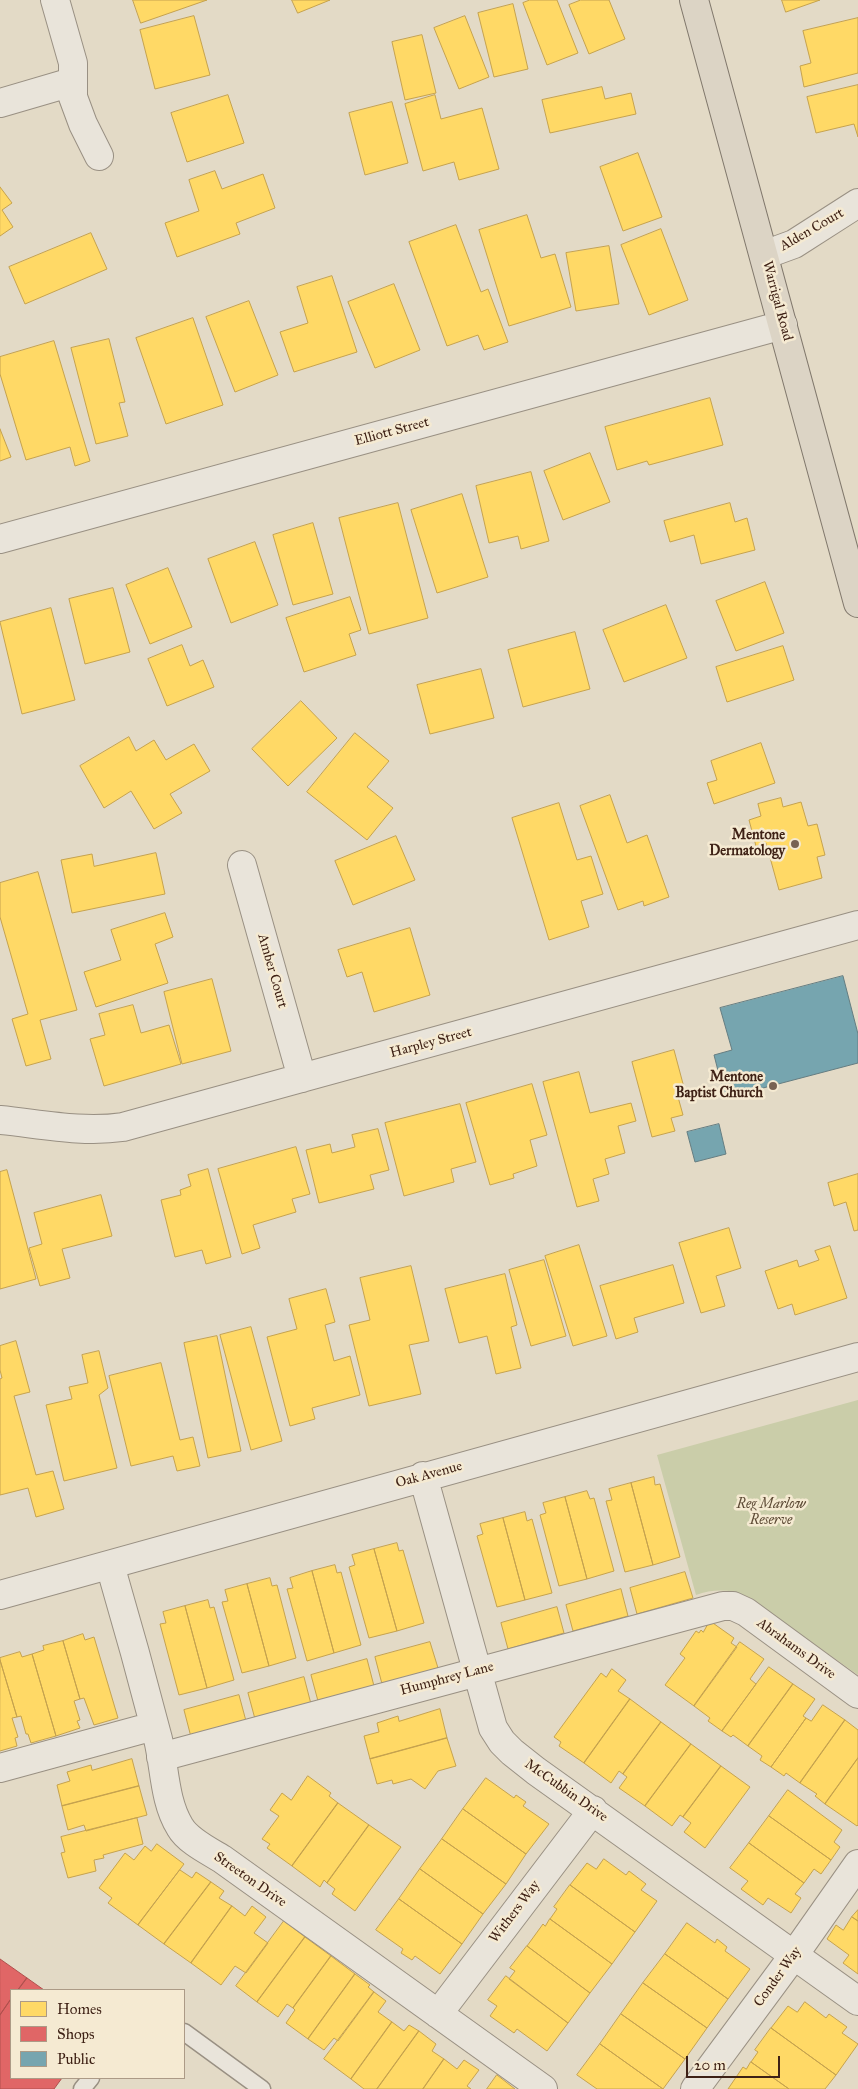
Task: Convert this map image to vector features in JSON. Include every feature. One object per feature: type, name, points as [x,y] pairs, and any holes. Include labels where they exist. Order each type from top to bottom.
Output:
[{"type":"highway","name":"Warrigal Road","points":[[694,0],[858,603]]},
{"type":"street","points":[[56,0],[73,62],[72,82],[74,97],[98,156]]},
{"type":"street","points":[[0,103],[72,82]]},
{"type":"street","name":"Alden Court","points":[[764,255],[794,244],[858,203]]},
{"type":"street","name":"Elliott Street","points":[[0,538],[783,325]]},
{"type":"street","name":"Amber Court","points":[[242,865],[302,1078]]},
{"type":"street","name":"Harpley Street","points":[[0,1120],[104,1130],[123,1127],[858,925]]},
{"type":"street","name":"Oak Avenue","points":[[0,1595],[423,1476],[858,1357]]},
{"type":"street","name":"McCubbin Drive","points":[[423,1476],[476,1671],[493,1728],[502,1742],[536,1771],[858,2001]]},
{"type":"street","name":"Streeton Drive","points":[[110,1565],[154,1726],[167,1794],[181,1830],[543,2089]]},
{"type":"street","name":"Humphrey Lane","points":[[161,1757],[714,1608],[733,1606]]},
{"type":"street","name":"Abrahams Drive","points":[[733,1606],[746,1612],[858,1694]]},
{"type":"street","points":[[0,1768],[154,1726]]},
{"type":"street","name":"Withers Way","points":[[438,2014],[593,1810]]},
{"type":"street","name":"Conder Way","points":[[695,2089],[794,1955],[858,1864]]},
{"type":"lane","points":[[185,2033],[262,2089]]},
{"type":"lane","points":[[82,2089],[90,2079]]},
{"type":"green space","name":"Reg Marlow Reserve","points":[[858,1400],[858,1675],[746,1596],[734,1592],[721,1591],[696,1595],[657,1455]]},
{"type":"building: Homes","points":[[133,0],[207,0],[141,23]]},
{"type":"building: Homes","points":[[292,0],[330,0],[298,13]]},
{"type":"building: Homes","points":[[530,0],[557,0],[578,53],[547,65],[523,3]]},
{"type":"building: Homes","points":[[581,0],[609,0],[625,39],[589,54],[569,5]]},
{"type":"building: Homes","points":[[782,0],[820,0],[786,12]]},
{"type":"building: Homes","points":[[513,4],[528,69],[494,77],[478,13]]},
{"type":"building: Homes","points":[[194,16],[210,75],[155,89],[140,30]]},
{"type":"building: Homes","points":[[465,16],[489,77],[459,89],[434,28]]},
{"type":"building: Homes","points":[[858,18],[858,73],[804,87],[800,66],[811,63],[803,31]]},
{"type":"building: Homes","points":[[422,35],[436,93],[405,100],[392,42]]},
{"type":"building: Homes","points":[[858,85],[858,137],[854,124],[816,133],[807,97]]},
{"type":"building: Homes","points":[[602,87],[605,99],[631,93],[636,114],[550,133],[542,100]]},
{"type":"building: Homes","points":[[228,95],[244,143],[187,162],[171,113]]},
{"type":"building: Homes","points":[[435,95],[441,119],[482,108],[499,169],[459,180],[454,162],[423,171],[405,104]]},
{"type":"building: Homes","points":[[392,102],[408,163],[365,175],[349,113]]},
{"type":"building: Homes","points":[[638,153],[662,217],[623,231],[600,167]]},
{"type":"building: Homes","points":[[215,171],[222,189],[263,174],[275,208],[236,223],[240,234],[177,257],[165,223],[199,211],[189,180]]},
{"type":"building: Homes","points":[[0,187],[12,203],[2,210],[13,227],[0,236]]},
{"type":"building: Homes","points":[[527,215],[541,258],[555,254],[571,307],[509,326],[479,230]]},
{"type":"building: Homes","points":[[456,225],[481,292],[488,289],[508,342],[484,350],[478,335],[447,346],[409,242]]},
{"type":"building: Homes","points":[[661,229],[688,300],[649,315],[621,245]]},
{"type":"building: Homes","points":[[91,233],[107,269],[25,304],[9,267]]},
{"type":"building: Homes","points":[[609,246],[619,304],[576,311],[566,253]]},
{"type":"building: Homes","points":[[332,276],[357,352],[294,372],[280,332],[308,323],[297,287]]},
{"type":"building: Homes","points":[[394,284],[420,350],[375,368],[348,302]]},
{"type":"building: Homes","points":[[249,301],[278,375],[235,392],[206,317]]},
{"type":"building: Homes","points":[[193,318],[223,405],[166,424],[136,338]]},
{"type":"building: Homes","points":[[109,339],[125,402],[119,403],[128,436],[96,444],[71,348]]},
{"type":"building: Homes","points":[[54,341],[90,461],[75,466],[70,447],[26,460],[0,374],[0,357]]},
{"type":"building: Homes","points":[[710,398],[723,445],[649,465],[647,461],[617,470],[605,427]]},
{"type":"building: Homes","points":[[0,429],[11,457],[0,461]]},
{"type":"building: Homes","points":[[590,453],[610,502],[563,520],[544,471]]},
{"type":"building: Homes","points":[[531,472],[549,541],[521,549],[518,536],[489,543],[476,486]]},
{"type":"building: Homes","points":[[462,494],[488,577],[437,593],[411,510]]},
{"type":"building: Homes","points":[[398,503],[428,618],[369,634],[339,518]]},
{"type":"building: Homes","points":[[730,503],[735,522],[747,518],[755,550],[701,564],[694,535],[670,542],[664,521]]},
{"type":"building: Homes","points":[[313,523],[333,594],[293,605],[273,535]]},
{"type":"building: Homes","points":[[255,542],[278,605],[231,623],[208,559]]},
{"type":"building: Homes","points":[[168,568],[192,627],[150,644],[126,585]]},
{"type":"building: Homes","points":[[765,582],[784,633],[736,651],[716,601]]},
{"type":"building: Homes","points":[[113,588],[130,652],[85,664],[69,599]]},
{"type":"building: Homes","points":[[350,597],[361,630],[349,634],[356,655],[304,672],[286,618]]},
{"type":"building: Homes","points":[[666,605],[687,658],[624,682],[603,630]]},
{"type":"building: Homes","points":[[51,608],[75,700],[22,714],[0,622]]},
{"type":"building: Homes","points":[[575,632],[590,689],[523,707],[508,650]]},
{"type":"building: Homes","points":[[182,645],[190,666],[203,660],[214,687],[167,706],[148,659]]},
{"type":"building: Homes","points":[[783,646],[794,680],[727,702],[716,667]]},
{"type":"building: Homes","points":[[481,669],[494,718],[430,734],[417,685]]},
{"type":"building: Homes","points":[[301,701],[337,738],[288,786],[252,749]]},
{"type":"building: Homes","points":[[355,733],[389,761],[367,787],[393,808],[367,840],[307,792]]},
{"type":"building: Homes","points":[[129,737],[136,751],[154,740],[166,760],[194,744],[210,771],[170,794],[182,813],[154,829],[131,791],[104,808],[80,766]]},
{"type":"building: Homes","points":[[761,743],[775,783],[714,804],[707,783],[717,780],[711,761]]},
{"type":"building: Homes","points":[[610,795],[627,843],[647,835],[669,897],[644,906],[643,901],[618,910],[580,806]]},
{"type":"building: Homes","name":"Mentone Dermatology","points":[[781,798],[783,807],[801,802],[808,826],[817,824],[825,855],[817,857],[822,878],[779,890],[766,843],[756,846],[749,820],[761,816],[758,804]]},
{"type":"building: Homes","points":[[559,803],[577,860],[591,856],[603,894],[581,901],[589,927],[549,940],[512,818]]},
{"type":"building: Homes","points":[[396,836],[415,880],[353,905],[335,861]]},
{"type":"building: Homes","points":[[156,853],[165,894],[72,913],[61,860],[92,854],[94,866]]},
{"type":"building: Homes","points":[[38,872],[77,1010],[40,1020],[51,1059],[26,1066],[12,1019],[28,1014],[0,917],[0,883]]},
{"type":"building: Homes","points":[[165,913],[173,937],[155,944],[168,983],[96,1007],[84,972],[121,960],[111,930]]},
{"type":"building: Homes","points":[[410,928],[430,995],[374,1012],[362,972],[347,977],[338,950]]},
{"type":"building: Homes","points":[[212,979],[231,1051],[182,1064],[164,992]]},
{"type":"building: Homes","points":[[133,1005],[141,1033],[169,1025],[181,1064],[104,1086],[90,1039],[105,1035],[99,1014]]},
{"type":"building: Homes","points":[[674,1050],[686,1095],[678,1097],[683,1115],[671,1118],[675,1131],[652,1137],[632,1062]]},
{"type":"building: Homes","points":[[579,1072],[590,1113],[631,1103],[636,1121],[618,1126],[625,1153],[605,1159],[609,1174],[593,1179],[599,1201],[577,1207],[543,1082]]},
{"type":"building: Homes","points":[[532,1084],[547,1135],[530,1140],[537,1166],[513,1174],[514,1178],[490,1185],[466,1103]]},
{"type":"building: Homes","points":[[460,1104],[476,1162],[451,1169],[454,1182],[404,1196],[385,1123]]},
{"type":"building: Homes","points":[[378,1129],[389,1170],[370,1175],[374,1189],[319,1203],[306,1150],[330,1144],[332,1153],[355,1147],[352,1135]]},
{"type":"building: Homes","points":[[296,1147],[310,1194],[292,1199],[296,1212],[253,1225],[260,1248],[242,1254],[218,1169]]},
{"type":"building: Homes","points":[[208,1169],[231,1257],[206,1264],[202,1250],[175,1257],[161,1200],[181,1195],[180,1190],[191,1186],[188,1175]]},
{"type":"building: Homes","points":[[7,1170],[36,1279],[0,1289],[0,1172]]},
{"type":"building: Homes","points":[[858,1174],[858,1230],[854,1231],[846,1202],[834,1206],[828,1183]]},
{"type":"building: Homes","points":[[101,1195],[112,1236],[62,1249],[70,1278],[40,1286],[29,1248],[42,1244],[34,1213]]},
{"type":"building: Homes","points":[[729,1228],[741,1268],[716,1276],[725,1306],[701,1313],[679,1243]]},
{"type":"building: Homes","points":[[579,1245],[607,1336],[573,1346],[545,1256]]},
{"type":"building: Homes","points":[[830,1246],[847,1298],[795,1315],[792,1304],[778,1309],[765,1271],[797,1260],[799,1267],[819,1260],[815,1251]]},
{"type":"building: Homes","points":[[544,1260],[566,1336],[531,1346],[509,1270]]},
{"type":"building: Homes","points":[[673,1265],[684,1303],[634,1318],[638,1332],[616,1339],[600,1286]]},
{"type":"building: Homes","points":[[411,1266],[429,1341],[409,1345],[421,1394],[369,1406],[349,1325],[370,1320],[360,1278]]},
{"type":"building: Homes","points":[[505,1274],[517,1325],[511,1327],[521,1368],[496,1374],[487,1336],[459,1343],[445,1289]]},
{"type":"building: Homes","points":[[326,1289],[335,1322],[325,1325],[334,1361],[350,1356],[360,1395],[312,1408],[315,1419],[290,1426],[267,1337],[297,1329],[289,1299]]},
{"type":"building: Homes","points":[[251,1327],[282,1441],[251,1450],[220,1335]]},
{"type":"building: Homes","points":[[217,1336],[241,1451],[208,1458],[184,1343]]},
{"type":"building: Homes","points":[[16,1341],[30,1392],[14,1396],[36,1475],[53,1471],[64,1509],[36,1517],[28,1488],[0,1495],[0,1379],[2,1378],[0,1346]]},
{"type":"building: Homes","points":[[99,1351],[108,1388],[99,1395],[117,1468],[64,1481],[46,1405],[72,1399],[69,1387],[88,1383],[82,1355]]},
{"type":"building: Homes","points":[[161,1363],[180,1440],[193,1437],[200,1466],[177,1471],[173,1456],[131,1466],[109,1376]]},
{"type":"building: Homes","points":[[654,1477],[655,1485],[660,1484],[680,1557],[653,1565],[631,1483]]},
{"type":"building: Homes","points":[[631,1483],[653,1565],[625,1572],[606,1501],[612,1500],[609,1489]]},
{"type":"building: Homes","points":[[587,1491],[590,1499],[594,1498],[614,1571],[587,1579],[565,1497]]},
{"type":"building: Homes","points":[[565,1497],[587,1579],[559,1586],[540,1515],[546,1513],[543,1503]]},
{"type":"building: Homes","points":[[525,1512],[527,1521],[532,1519],[552,1593],[525,1600],[503,1518]]},
{"type":"building: Homes","points":[[503,1518],[525,1600],[497,1607],[477,1536],[483,1534],[480,1524]]},
{"type":"building: Homes","points":[[397,1543],[399,1551],[403,1550],[424,1623],[397,1631],[374,1549]]},
{"type":"building: Homes","points":[[374,1549],[397,1631],[369,1638],[349,1567],[355,1565],[352,1555]]},
{"type":"building: Homes","points":[[335,1565],[337,1573],[341,1572],[361,1645],[334,1653],[312,1571]]},
{"type":"building: Homes","points":[[312,1571],[334,1653],[307,1661],[287,1589],[293,1588],[290,1578]]},
{"type":"building: Homes","points":[[685,1572],[693,1598],[637,1614],[630,1588]]},
{"type":"building: Homes","points":[[270,1578],[272,1586],[277,1585],[296,1658],[269,1666],[247,1584]]},
{"type":"building: Homes","points":[[247,1584],[269,1666],[242,1673],[222,1602],[228,1601],[225,1590]]},
{"type":"building: Homes","points":[[621,1589],[628,1616],[573,1631],[566,1605]]},
{"type":"building: Homes","points":[[208,1600],[210,1608],[214,1607],[234,1680],[207,1688],[185,1606]]},
{"type":"building: Homes","points":[[185,1606],[207,1688],[179,1695],[160,1624],[166,1623],[163,1612]]},
{"type":"building: Homes","points":[[557,1607],[564,1633],[508,1649],[501,1623]]},
{"type":"building: Homes","points":[[710,1621],[734,1638],[731,1643],[737,1647],[694,1706],[665,1685],[685,1658],[680,1654],[696,1631],[699,1633],[701,1630],[703,1632]]},
{"type":"building: Homes","points":[[83,1634],[85,1640],[94,1637],[118,1718],[94,1725],[84,1698],[80,1699],[63,1641]]},
{"type":"building: Homes","points":[[63,1641],[80,1699],[74,1701],[80,1720],[77,1721],[80,1728],[56,1736],[32,1654],[44,1650],[43,1646]]},
{"type":"building: Homes","points":[[430,1642],[438,1668],[382,1684],[375,1657]]},
{"type":"building: Homes","points":[[740,1642],[764,1659],[750,1679],[756,1684],[722,1731],[708,1721],[710,1718],[694,1706]]},
{"type":"building: Homes","points":[[20,1652],[22,1657],[32,1654],[56,1736],[31,1743],[28,1734],[26,1734],[21,1716],[17,1717],[0,1660],[0,1658]]},
{"type":"building: Homes","points":[[367,1659],[374,1686],[318,1701],[311,1675]]},
{"type":"building: Homes","points":[[0,1660],[17,1717],[12,1718],[18,1737],[15,1738],[17,1746],[0,1751]]},
{"type":"building: Homes","points":[[769,1667],[793,1684],[748,1746],[733,1735],[731,1737],[722,1731]]},
{"type":"building: Homes","points":[[612,1669],[626,1680],[618,1691],[630,1699],[584,1763],[559,1746],[561,1742],[554,1737],[601,1673],[606,1677]]},
{"type":"building: Homes","points":[[304,1677],[311,1704],[255,1719],[248,1693]]},
{"type":"building: Homes","points":[[793,1684],[815,1699],[803,1716],[806,1718],[771,1767],[760,1760],[762,1756],[748,1746]]},
{"type":"building: Homes","points":[[239,1695],[246,1721],[191,1737],[184,1710]]},
{"type":"building: Homes","points":[[630,1699],[661,1722],[623,1774],[619,1771],[611,1783],[584,1763]]},
{"type":"building: Homes","points":[[823,1705],[845,1720],[800,1783],[786,1773],[784,1776],[771,1767],[806,1718],[811,1721]]},
{"type":"building: Homes","points":[[440,1709],[447,1738],[370,1759],[364,1736],[379,1732],[377,1723],[398,1716],[399,1721]]},
{"type":"building: Homes","points":[[845,1720],[858,1730],[858,1758],[825,1804],[815,1796],[817,1794],[800,1783]]},
{"type":"building: Homes","points":[[661,1722],[691,1744],[645,1806],[619,1788],[627,1777],[623,1774]]},
{"type":"building: Homes","points":[[447,1738],[456,1766],[438,1771],[425,1789],[411,1779],[393,1784],[392,1780],[377,1784],[370,1759]]},
{"type":"building: Homes","points":[[691,1744],[721,1766],[683,1817],[680,1815],[672,1826],[645,1806]]},
{"type":"building: Homes","points":[[858,1758],[858,1825],[857,1826],[825,1804]]},
{"type":"building: Homes","points":[[132,1759],[139,1786],[62,1806],[57,1785],[70,1781],[67,1772],[91,1765],[92,1770]]},
{"type":"building: Homes","points":[[721,1766],[750,1787],[705,1848],[684,1832],[691,1823],[683,1817]]},
{"type":"building: Homes","points":[[308,1776],[331,1793],[329,1796],[338,1803],[292,1866],[267,1848],[270,1844],[262,1839],[279,1816],[270,1810],[282,1793],[291,1800]]},
{"type":"building: Homes","points":[[486,1778],[514,1798],[516,1795],[526,1802],[523,1806],[549,1824],[526,1854],[463,1809]]},
{"type":"building: Homes","points":[[139,1786],[147,1815],[86,1831],[84,1825],[68,1830],[62,1806]]},
{"type":"building: Homes","points":[[788,1790],[842,1830],[834,1842],[840,1847],[831,1860],[769,1816]]},
{"type":"building: Homes","points":[[338,1803],[369,1825],[327,1883],[324,1880],[320,1887],[292,1866]]},
{"type":"building: Homes","points":[[463,1809],[526,1854],[506,1884],[442,1839]]},
{"type":"building: Homes","points":[[769,1816],[831,1860],[821,1874],[814,1869],[804,1883],[749,1843]]},
{"type":"building: Homes","points":[[137,1818],[143,1844],[103,1855],[104,1858],[94,1860],[96,1871],[68,1878],[61,1853],[65,1852],[61,1837]]},
{"type":"building: Homes","points":[[369,1825],[401,1847],[355,1911],[332,1894],[335,1889],[327,1883]]},
{"type":"building: Homes","points":[[442,1839],[506,1884],[483,1914],[420,1869]]},
{"type":"building: Homes","points":[[749,1843],[804,1883],[795,1894],[801,1898],[791,1913],[768,1898],[763,1905],[741,1889],[748,1881],[730,1868]]},
{"type":"building: Homes","points":[[157,1844],[184,1864],[138,1925],[108,1903],[112,1898],[99,1888],[125,1853],[134,1860],[145,1846],[151,1851]]},
{"type":"building: Homes","points":[[604,1859],[626,1875],[629,1871],[646,1884],[641,1890],[657,1901],[635,1932],[570,1885],[587,1863],[596,1869]]},
{"type":"building: Homes","points":[[420,1869],[483,1914],[462,1944],[399,1899]]},
{"type":"building: Homes","points":[[180,1870],[192,1878],[196,1872],[211,1882],[164,1944],[138,1925]]},
{"type":"building: Homes","points":[[211,1882],[224,1891],[219,1898],[232,1906],[191,1963],[164,1944]]},
{"type":"building: Homes","points":[[570,1885],[635,1932],[612,1964],[550,1919],[557,1909],[554,1907]]},
{"type":"building: Homes","points":[[399,1899],[462,1944],[440,1974],[415,1956],[412,1960],[401,1953],[403,1949],[376,1930]]},
{"type":"building: Homes","points":[[232,1906],[245,1916],[252,1906],[266,1917],[254,1933],[268,1943],[246,1973],[235,1966],[221,1985],[191,1963]]},
{"type":"building: Homes","points":[[858,1910],[858,1921],[852,1917]]},
{"type":"building: Homes","points":[[852,1917],[858,1921],[858,1974],[843,1963],[849,1955],[827,1939],[836,1925],[843,1930]]},
{"type":"building: Homes","points":[[550,1919],[612,1964],[590,1993],[527,1946],[543,1924],[545,1926]]},
{"type":"building: Homes","points":[[284,1921],[305,1937],[257,2002],[236,1986]]},
{"type":"building: Homes","points":[[687,1923],[715,1943],[717,1939],[727,1947],[725,1951],[750,1969],[728,1999],[665,1954]]},
{"type":"building: Homes","points":[[305,1937],[331,1956],[293,2008],[287,2004],[278,2017],[257,2002]]},
{"type":"building: Homes","points":[[527,1946],[590,1993],[568,2023],[509,1979],[515,1971],[510,1968]]},
{"type":"building: Homes","points":[[665,1954],[728,1999],[707,2028],[643,1983]]},
{"type":"building: Homes","points":[[331,1956],[355,1974],[308,2039],[286,2023],[295,2010],[293,2008]]},
{"type":"building: Homes","points":[[355,1974],[370,1985],[368,1987],[374,1992],[338,2041],[334,2038],[324,2050],[308,2039]]},
{"type":"building: Homes","points":[[506,1976],[568,2023],[547,2051],[517,2029],[514,2033],[490,2016],[497,2006],[488,2000]]},
{"type":"building: Homes","points":[[643,1983],[707,2028],[685,2059],[621,2014]]},
{"type":"building: Homes","points":[[374,1992],[386,2001],[378,2012],[392,2022],[351,2079],[324,2059]]},
{"type":"building: Homes","points":[[805,2002],[826,2018],[829,2014],[847,2027],[842,2033],[858,2044],[836,2075],[771,2028],[788,2006],[797,2012]]},
{"type":"building: Homes","points":[[621,2014],[685,2059],[663,2089],[600,2044]]},
{"type":"building: Homes","points":[[392,2022],[404,2031],[409,2025],[419,2031],[377,2089],[364,2089],[351,2079]]},
{"type":"building: Homes","points":[[771,2028],[836,2075],[825,2089],[789,2089],[751,2062],[758,2052],[755,2050]]},
{"type":"building: Homes","points":[[419,2031],[436,2044],[432,2051],[444,2059],[423,2089],[377,2089]]},
{"type":"building: Homes","points":[[600,2044],[663,2089],[597,2089],[577,2075]]},
{"type":"building: Homes","points":[[444,2059],[457,2069],[464,2060],[479,2070],[467,2086],[471,2089],[423,2089]]},
{"type":"building: Homes","points":[[751,2062],[789,2089],[728,2089],[743,2067],[746,2069]]},
{"type":"building: Homes","points":[[497,2075],[515,2089],[487,2089]]},
{"type":"building: Shops","points":[[0,1959],[27,1978],[19,1989],[10,1989],[10,2000],[0,2015]]},
{"type":"building: Shops","points":[[27,1978],[43,1989],[19,1989]]},
{"type":"building: Shops","points":[[10,2000],[10,2079],[61,2079],[54,2089],[0,2089],[0,2015]]},
{"type":"building: Public","points":[[843,976],[858,1034],[858,1063],[725,1098],[714,1055],[732,1050],[720,1008]]},
{"type":"building: Public","points":[[719,1124],[726,1154],[695,1162],[687,1132]]},
{"type":"place","name":"Mentone Dermatology","points":[[795,844]]},
{"type":"place","name":"Mentone Baptist Church","points":[[773,1086]]}]
